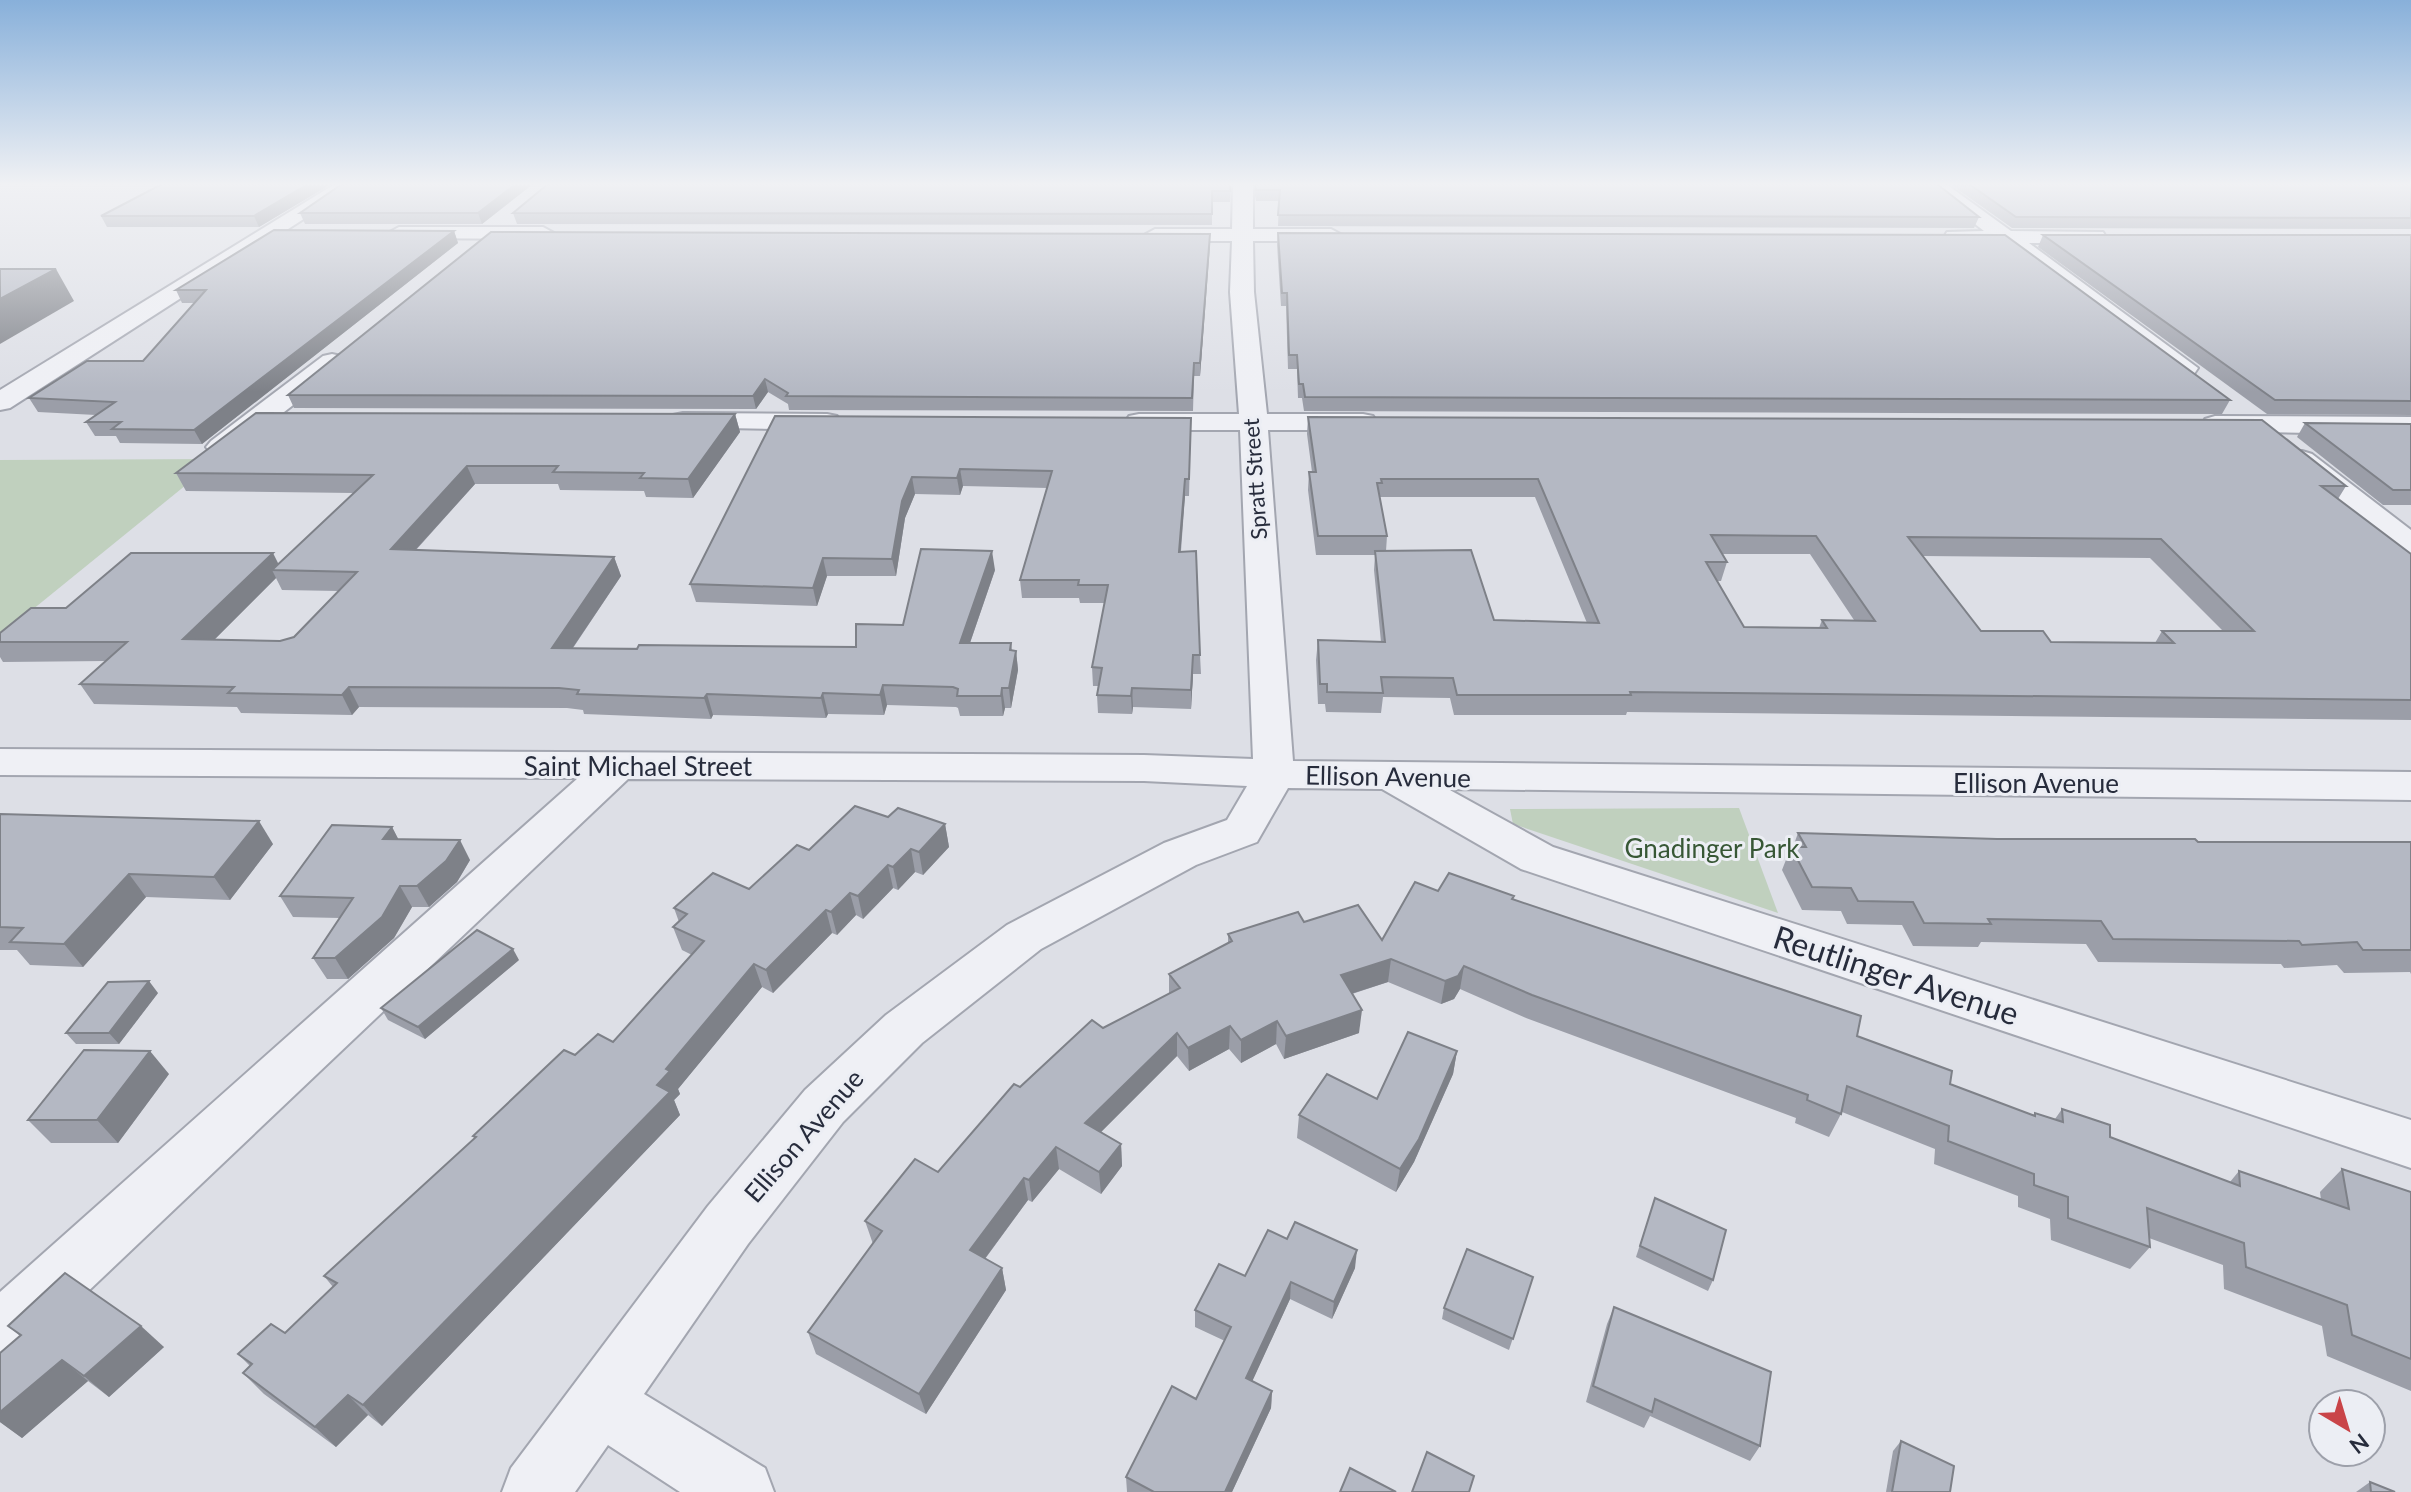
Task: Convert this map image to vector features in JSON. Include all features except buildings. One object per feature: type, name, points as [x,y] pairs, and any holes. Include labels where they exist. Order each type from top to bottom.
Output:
[{"type":"street","points":[[0,402],[239,254]]},
{"type":"street","points":[[454,262],[464,254]]},
{"type":"street","name":"Spratt Street","points":[[1244,254],[1242,292],[1275,774]]},
{"type":"street","points":[[2029,254],[2200,380]]},
{"type":"street","points":[[205,459],[350,348]]},
{"type":"street","points":[[2223,397],[2411,546]]},
{"type":"street","points":[[256,419],[301,419]]},
{"type":"street","points":[[659,421],[862,422]]},
{"type":"street","points":[[1115,422],[1396,422]]},
{"type":"street","points":[[2191,425],[2411,426]]},
{"type":"street","name":"Saint Michael Street","points":[[0,762],[1144,768],[1275,774]]},
{"type":"street","points":[[0,1333],[616,767]]},
{"type":"street","name":"Ellison Avenue","points":[[535,1492],[728,1225],[824,1106],[904,1029],[1024,937],[1167,860],[1242,831],[1275,774],[1394,778],[2411,786]]},
{"type":"street","name":"Reutlinger Avenue","points":[[1394,778],[1537,858],[2411,1144]]},
{"type":"street","points":[[599,1403],[741,1492]]},
{"type":"green space","points":[[218,459],[0,636],[0,460]]},
{"type":"green space","name":"Gnadinger Park","points":[[1739,808],[1778,913],[1513,824],[1510,809]]}]
